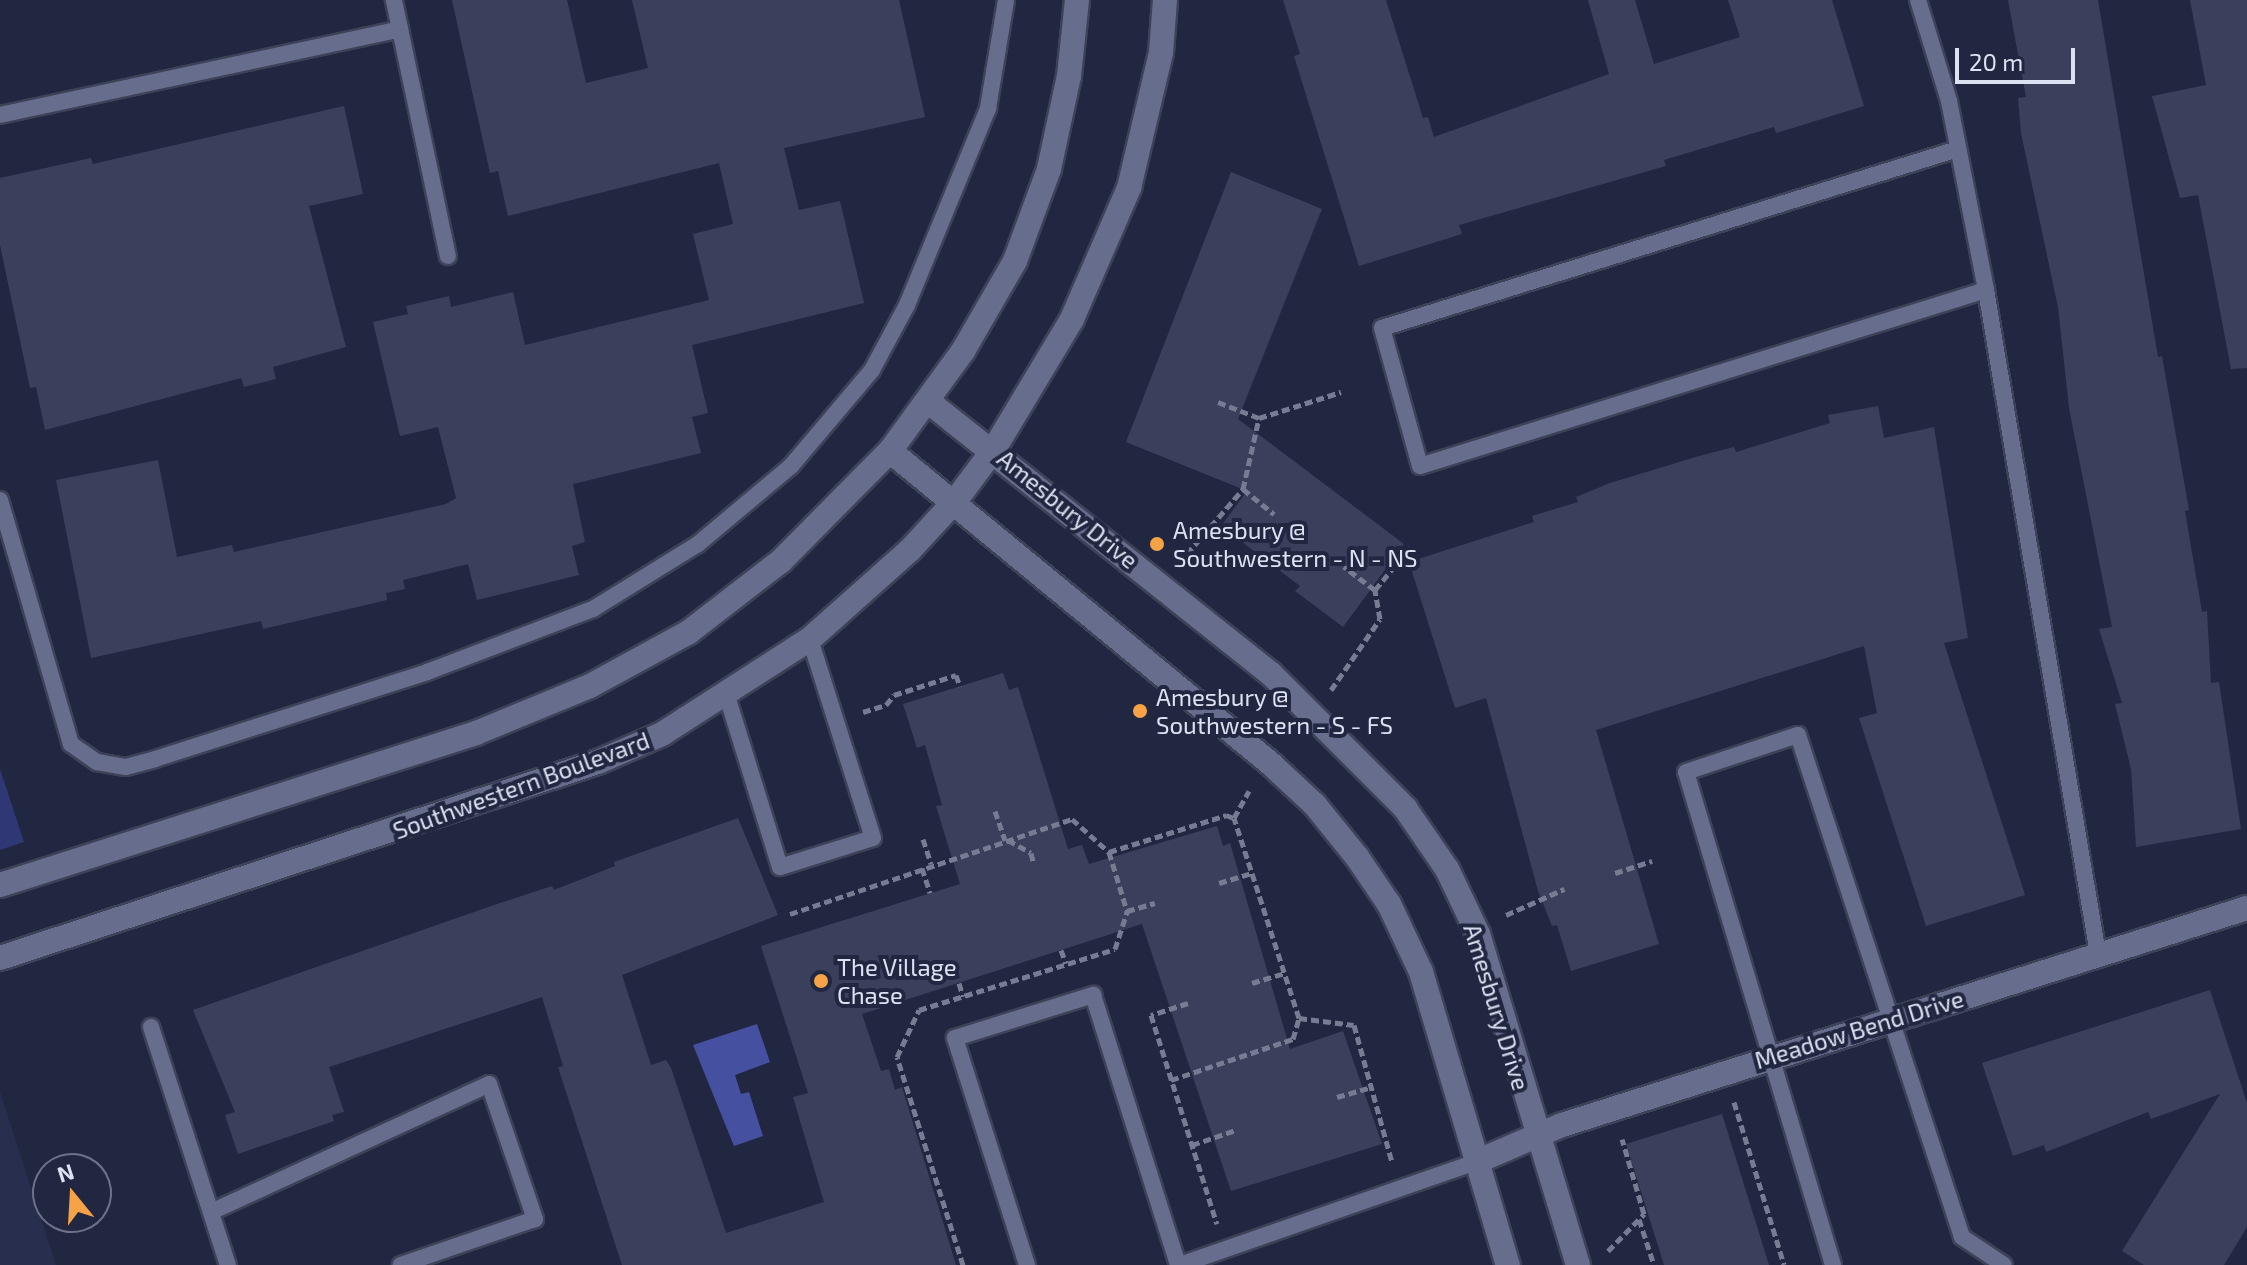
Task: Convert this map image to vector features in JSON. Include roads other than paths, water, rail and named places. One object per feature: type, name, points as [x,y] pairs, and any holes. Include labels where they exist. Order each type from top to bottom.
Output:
[{"type":"street","points":[[0,885],[476,733],[590,686],[689,632],[781,561],[890,451],[929,402],[1015,261],[1049,169],[1069,76],[1077,0]]},
{"type":"street","name":"Southwestern Boulevard","points":[[0,958],[598,762],[662,734],[727,696],[810,639],[910,550],[956,500],[994,449],[1072,319],[1129,188],[1161,53],[1165,0]]},
{"type":"street","name":"Amesbury Drive","points":[[929,402],[994,449],[1271,674],[1405,808],[1447,869],[1478,934],[1578,1265]]},
{"type":"street","points":[[890,451],[956,500],[1118,641],[1273,766],[1357,857],[1389,904],[1421,972],[1508,1265]]},
{"type":"street","name":"Meadow Bend Drive","points":[[1476,1162],[1537,1137],[1771,1056],[2247,908]]},
{"type":"lane","points":[[394,0],[448,256]]},
{"type":"lane","points":[[0,500],[71,744],[97,762],[126,767],[427,672],[593,609],[698,544],[791,466],[872,370],[913,291],[988,108],[1006,0]]},
{"type":"lane","points":[[1918,0],[1958,149],[1986,290],[2098,954]]},
{"type":"lane","points":[[0,115],[400,29]]},
{"type":"lane","points":[[1958,149],[1382,328],[1420,466],[1986,290]]},
{"type":"lane","points":[[727,696],[780,867],[873,838],[810,639]]},
{"type":"lane","points":[[1833,1265],[1686,772],[1798,735],[1962,1237],[2004,1265]]},
{"type":"lane","points":[[1027,1265],[955,1038],[1093,995],[1179,1265],[1476,1162]]},
{"type":"lane","points":[[151,1027],[228,1265]]},
{"type":"lane","points":[[211,1212],[489,1084],[535,1219],[401,1265]]},
{"type":"place","name":"Amesbury @ Southwestern - N - NS","points":[[1157,544]]},
{"type":"place","name":"Amesbury @ Southwestern - S - FS","points":[[1140,711]]},
{"type":"place","name":"The Village Chase","points":[[821,981]]}]
